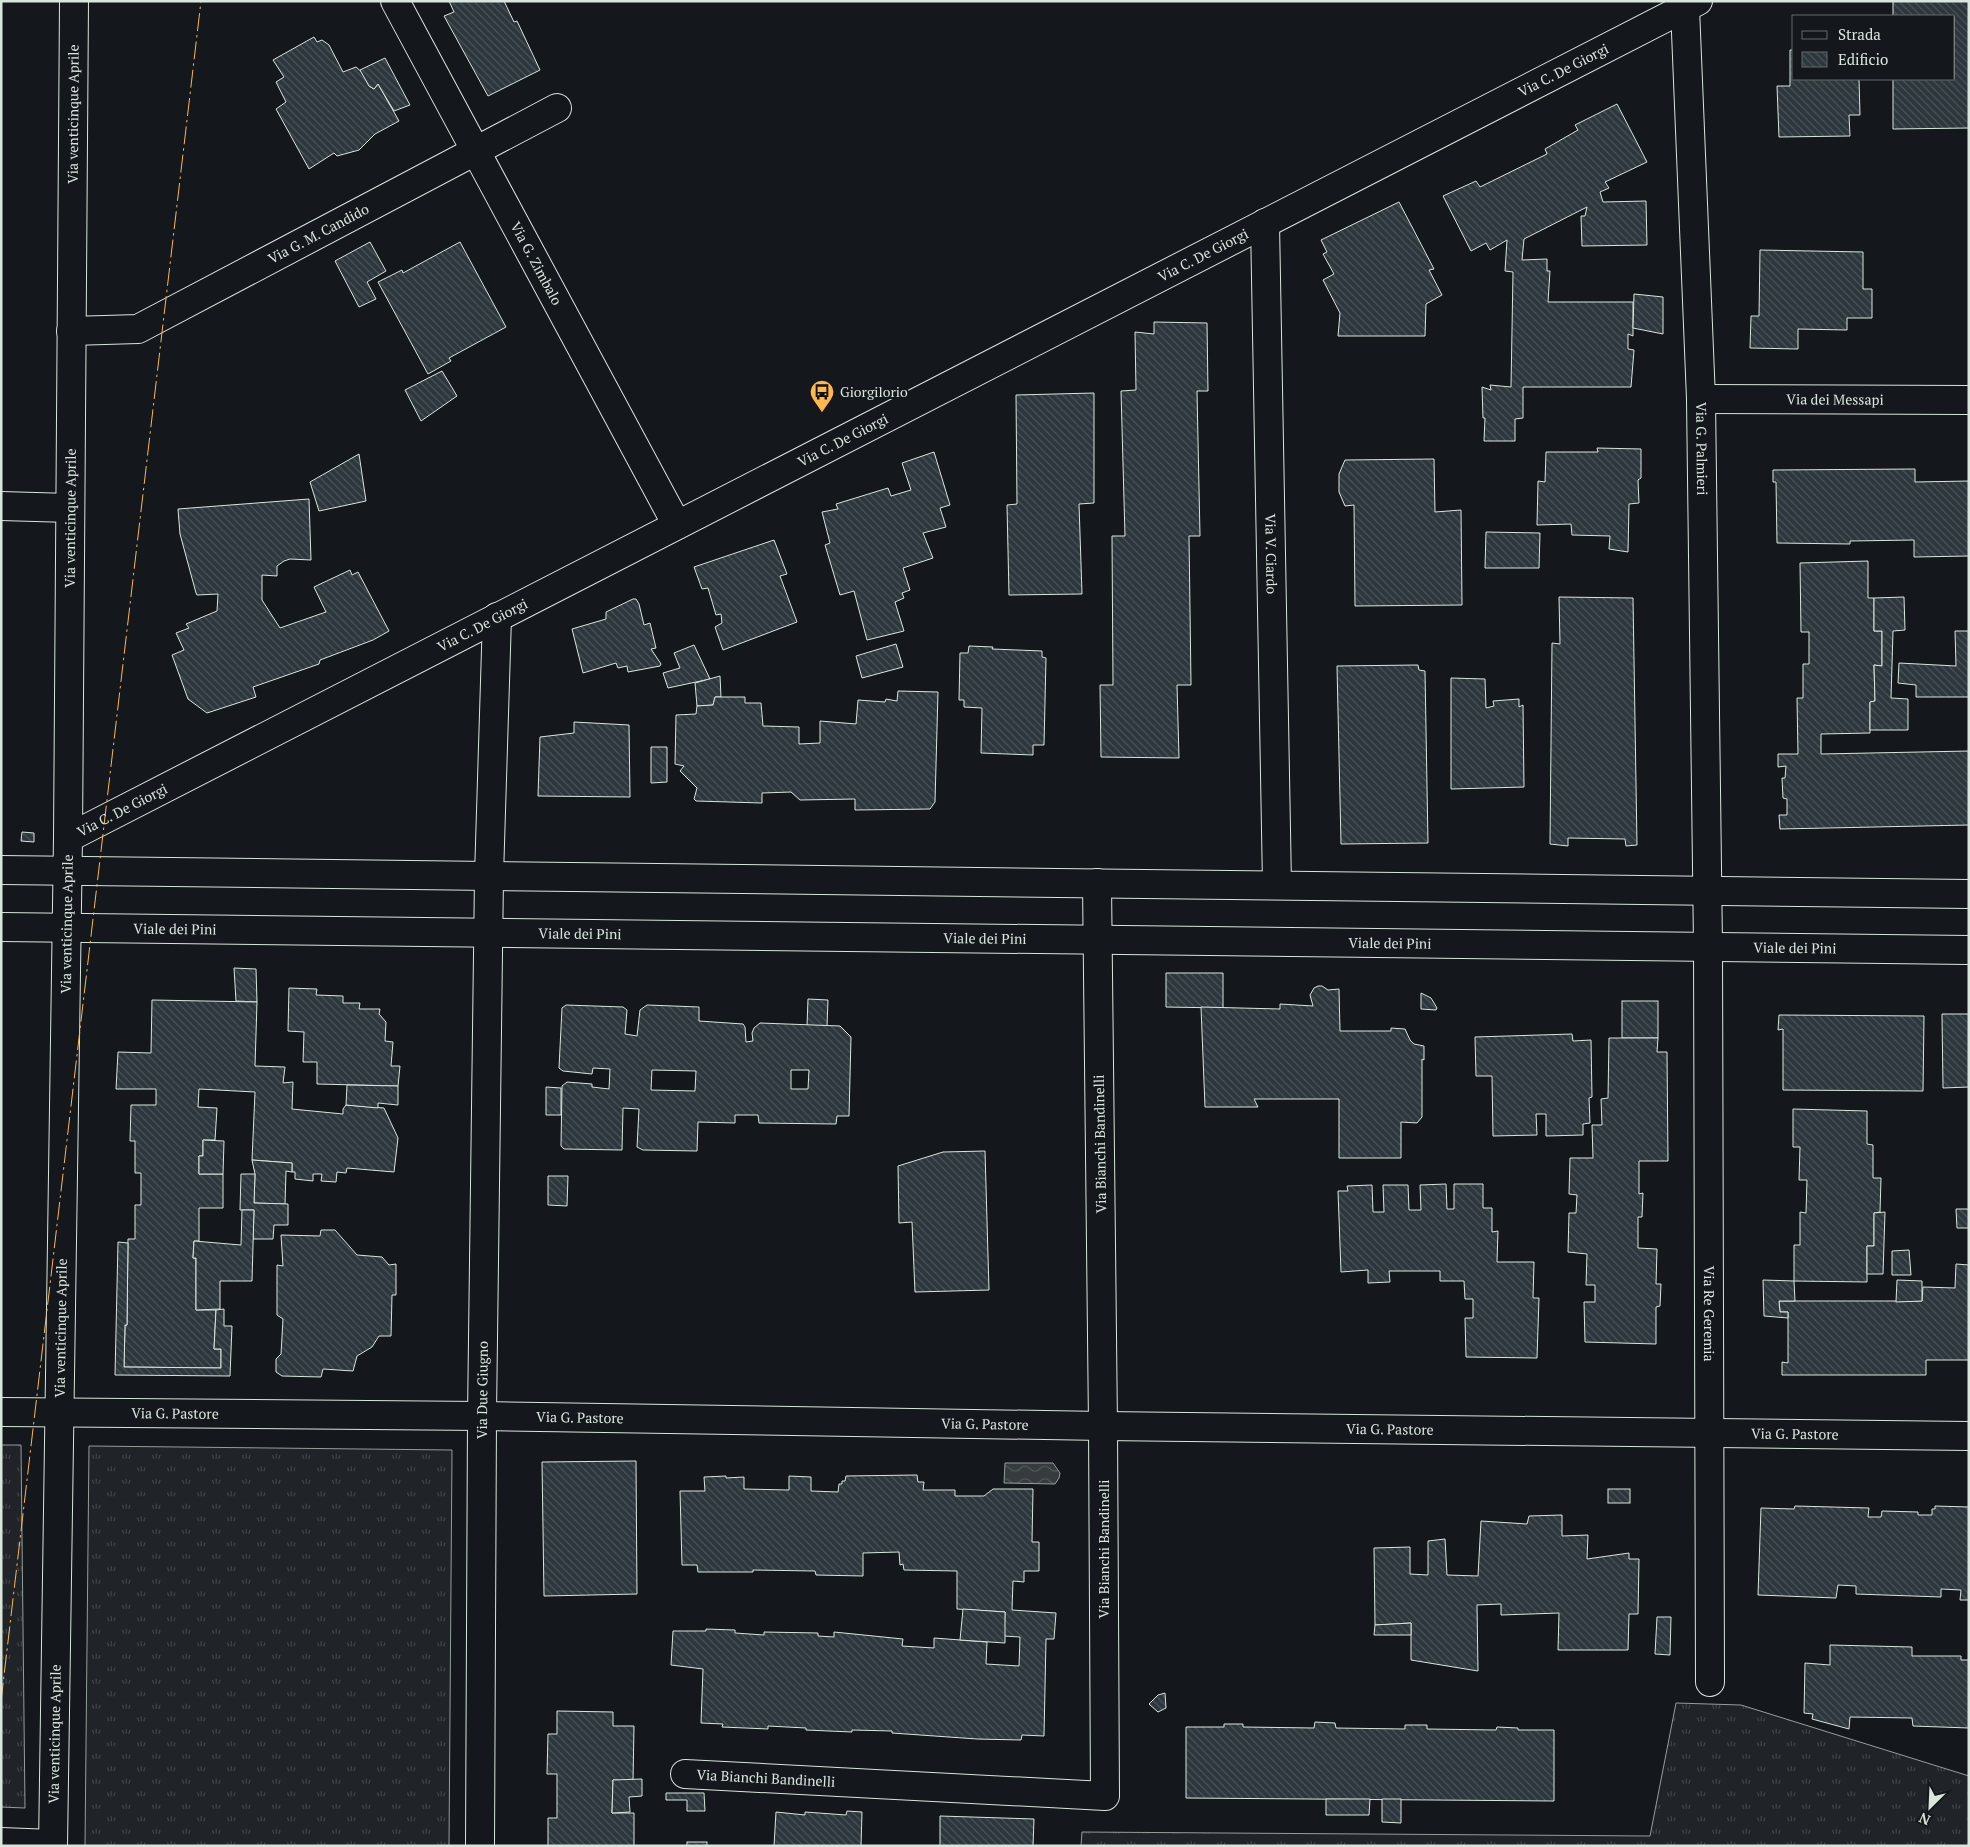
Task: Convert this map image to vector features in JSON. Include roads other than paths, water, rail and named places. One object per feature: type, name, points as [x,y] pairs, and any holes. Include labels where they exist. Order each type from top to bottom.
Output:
[{"type":"street","name":"Via venticinque Aprile","points":[[53,1845],[68,838],[74,1]]},
{"type":"street","name":"Via G. Zimbalo","points":[[395,1],[677,525]]},
{"type":"street","name":"Via C. De Giorgi","points":[[68,838],[1691,4]]},
{"type":"street","name":"Via G. Palmieri","points":[[1691,4],[1701,399],[1708,946]]},
{"type":"street","name":"Via G. M. Candido","points":[[71,331],[138,329],[557,108]]},
{"type":"street","name":"Via V. Ciardo","points":[[1265,223],[1277,885]]},
{"type":"street","name":"Via dei Messapi","points":[[1701,399],[1969,400]]},
{"type":"street","points":[[1,506],[70,508]]},
{"type":"street","name":"Via Due Giugno","points":[[480,1846],[482,1416],[489,876],[497,616]]},
{"type":"street","points":[[1,870],[1969,894]]},
{"type":"street","name":"Via Bianchi Bandinelli","points":[[685,1774],[1105,1796],[1097,883]]},
{"type":"street","name":"Viale dei Pini","points":[[1,927],[1969,950]]},
{"type":"street","name":"Via Re Geremia","points":[[1708,946],[1710,1682]]},
{"type":"street","name":"Via G. Pastore","points":[[1,1412],[482,1416],[1103,1426],[1969,1436]]},
{"type":"street","points":[[1,1842],[53,1845]]},
{"type":"water","points":[[1005,1463],[1053,1463],[1060,1473],[1059,1478],[1055,1484],[1004,1483]]},
{"type":"place","name":"Giorgilorio","points":[[822,413]]}]
